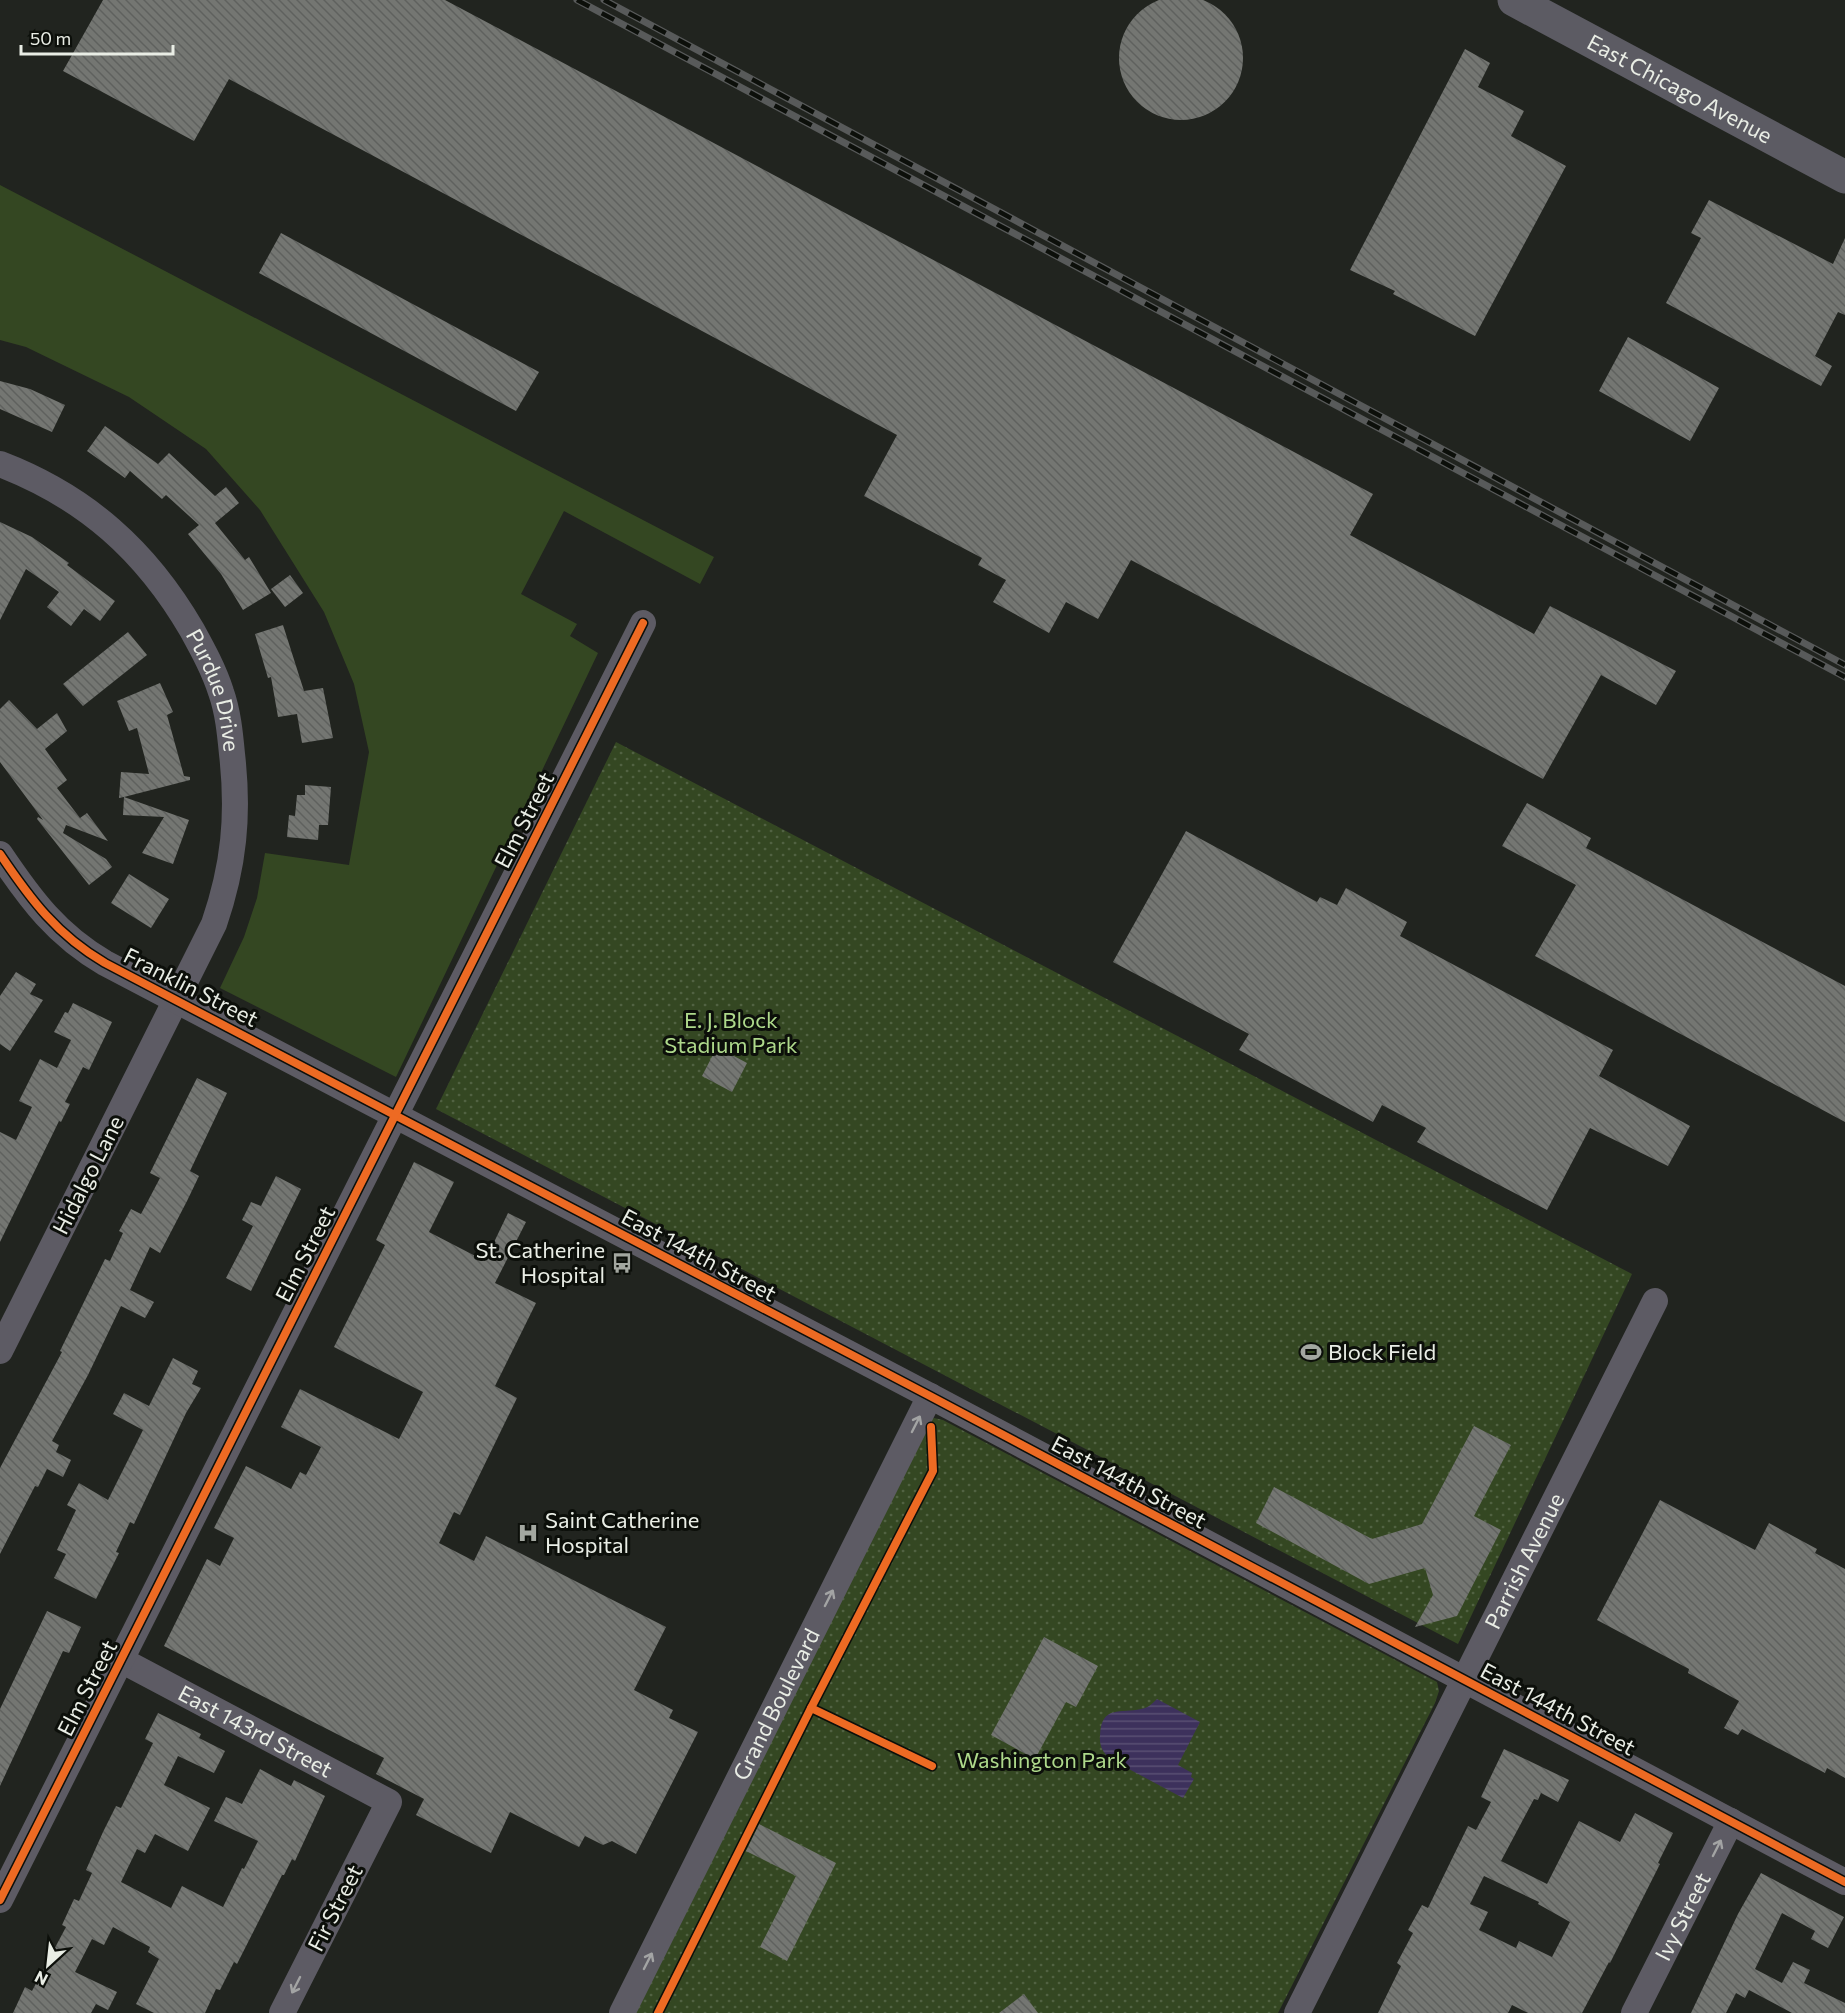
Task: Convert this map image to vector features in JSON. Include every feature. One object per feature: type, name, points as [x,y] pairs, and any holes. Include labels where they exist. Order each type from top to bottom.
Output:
[{"type":"main road","name":"East Chicago Avenue","points":[[1514,0],[1845,177]]},
{"type":"street","name":"Purdue Drive","points":[[0,464],[30,476],[68,497],[104,522],[135,552],[161,582],[185,619],[204,652],[221,692],[234,769],[236,813],[234,845],[225,894],[214,924],[177,1000]]},
{"type":"street","name":"Elm Street","points":[[0,1900],[643,623]]},
{"type":"street","name":"Franklin Street","points":[[0,854],[27,894],[66,937],[82,950],[395,1115]]},
{"type":"street","name":"Hidalgo Lane","points":[[0,1351],[177,1000]]},
{"type":"street","name":"East 144th Street","points":[[395,1115],[1845,1882]]},
{"type":"street","name":"Parrish Avenue","points":[[1297,2013],[1655,1301]]},
{"type":"street","name":"Grand Boulevard","points":[[622,2013],[930,1396]]},
{"type":"street","name":"East 143rd Street","points":[[121,1660],[389,1802]]},
{"type":"street","name":"Fir Street","points":[[282,2013],[389,1802]]},
{"type":"street","name":"Ivy Street","points":[[1634,2013],[1731,1821]]},
{"type":"green space","points":[[0,185],[714,557],[700,584],[564,511],[521,594],[577,624],[570,636],[598,653],[396,1077],[220,988],[244,937],[257,898],[265,853],[349,865],[369,752],[354,684],[324,612],[260,510],[206,449],[129,397],[26,347],[0,340]]},
{"type":"green space","name":"E. J. Block Stadium Park","points":[[616,742],[1632,1274],[1458,1644],[436,1109]]},
{"type":"green space","name":"Washington Park","points":[[934,1418],[943,1420],[1437,1682],[1439,1691],[1435,1703],[1278,2013],[633,2013],[926,1422]]},
{"type":"shaded area","points":[[1157,1699],[1200,1722],[1178,1765],[1192,1773],[1191,1777],[1194,1779],[1183,1798],[1112,1760],[1104,1753],[1100,1744],[1101,1726],[1108,1715],[1113,1712],[1150,1706]]},
{"type":"building","points":[[1181,-4],[1205,1],[1225,14],[1238,34],[1243,58],[1238,82],[1225,102],[1205,115],[1181,120],[1157,115],[1137,102],[1124,82],[1119,58],[1124,34],[1137,14],[1157,1]]},
{"type":"building","points":[[103,0],[445,0],[1373,494],[1350,535],[1534,634],[1550,606],[1676,671],[1656,705],[1601,675],[1543,779],[1131,560],[1098,619],[1066,602],[1049,633],[993,602],[1006,580],[978,565],[982,558],[864,496],[897,435],[229,79],[194,141],[63,71]]},
{"type":"building","points":[[1465,49],[1490,63],[1478,87],[1524,111],[1511,136],[1566,166],[1475,336],[1393,294],[1395,291],[1350,270]]},
{"type":"building","points":[[1709,200],[1833,264],[1845,238],[1845,315],[1838,312],[1815,356],[1832,366],[1821,386],[1666,303],[1701,238],[1691,233]]},
{"type":"building","points":[[281,233],[539,372],[516,411],[259,273]]},
{"type":"building","points":[[1628,337],[1719,388],[1690,441],[1599,391]]},
{"type":"building","points":[[0,381],[30,389],[65,405],[52,432],[0,409]]},
{"type":"building","points":[[105,426],[158,464],[169,453],[215,496],[226,487],[239,503],[215,523],[245,560],[249,557],[271,593],[243,610],[221,574],[188,534],[199,525],[166,495],[162,499],[130,471],[125,478],[87,451]]},
{"type":"building","points":[[0,522],[32,537],[69,563],[67,565],[115,601],[100,621],[84,609],[71,626],[47,607],[59,592],[26,569],[0,620]]},
{"type":"building","points":[[290,575],[303,593],[285,607],[271,589]]},
{"type":"building","points":[[283,625],[304,691],[323,688],[333,738],[302,743],[297,714],[278,717],[271,677],[268,678],[255,634]]},
{"type":"building","points":[[128,632],[147,655],[83,706],[63,684]]},
{"type":"building","points":[[160,683],[173,712],[167,715],[184,776],[190,777],[190,780],[119,798],[121,772],[149,774],[137,728],[129,731],[117,701]]},
{"type":"building","points":[[9,700],[37,729],[57,713],[67,731],[45,749],[67,780],[57,788],[80,818],[87,813],[108,841],[66,825],[63,833],[106,859],[112,867],[89,885],[37,819],[38,817],[43,820],[0,762],[0,709]]},
{"type":"building","points":[[305,785],[331,787],[328,825],[319,825],[318,840],[287,837],[289,815],[295,816],[297,795],[305,795]]},
{"type":"building","points":[[124,797],[189,820],[173,864],[142,853],[164,817],[123,815]]},
{"type":"building","points":[[1527,803],[1591,838],[1586,848],[1845,986],[1845,1122],[1535,956],[1576,885],[1502,846]]},
{"type":"building","points":[[1186,831],[1317,902],[1320,897],[1337,905],[1346,888],[1407,922],[1400,936],[1613,1050],[1599,1076],[1690,1126],[1668,1166],[1590,1128],[1547,1210],[1417,1142],[1426,1128],[1382,1105],[1373,1122],[1239,1050],[1249,1034],[1113,962]]},
{"type":"building","points":[[129,874],[169,899],[151,928],[111,903]]},
{"type":"building","points":[[16,972],[36,984],[30,994],[43,1000],[10,1051],[0,1044],[0,996]]},
{"type":"building","points":[[73,1003],[112,1022],[89,1070],[83,1067],[65,1102],[70,1104],[61,1122],[59,1121],[0,1242],[0,1132],[16,1140],[32,1107],[19,1101],[40,1059],[57,1068],[71,1040],[54,1032]]},
{"type":"building","points":[[717,1047],[747,1063],[732,1092],[702,1076]]},
{"type":"building","points":[[197,1078],[227,1093],[190,1171],[199,1176],[187,1201],[160,1253],[150,1247],[130,1290],[154,1302],[145,1318],[121,1306],[88,1375],[52,1441],[59,1445],[56,1452],[71,1460],[63,1477],[47,1469],[38,1487],[35,1486],[0,1554],[0,1468],[62,1352],[60,1351],[105,1259],[110,1261],[123,1233],[119,1231],[131,1209],[141,1214],[160,1178],[150,1173]]},
{"type":"building","points":[[414,1162],[454,1182],[429,1232],[485,1261],[508,1213],[526,1222],[495,1283],[536,1303],[495,1386],[517,1398],[460,1515],[454,1512],[439,1543],[474,1561],[486,1536],[666,1627],[634,1690],[673,1710],[669,1718],[698,1732],[636,1854],[612,1841],[603,1845],[585,1836],[579,1847],[510,1812],[491,1853],[416,1815],[424,1799],[376,1774],[384,1758],[164,1646],[207,1559],[220,1566],[234,1538],[214,1528],[246,1466],[291,1489],[300,1472],[306,1475],[321,1447],[281,1427],[300,1389],[399,1439],[423,1392],[334,1347],[385,1245],[376,1240]]},
{"type":"building","points":[[276,1176],[301,1189],[251,1291],[226,1278],[253,1226],[242,1220],[251,1202],[261,1206]]},
{"type":"building","points":[[173,1358],[198,1371],[192,1384],[201,1388],[186,1413],[134,1524],[130,1522],[116,1552],[119,1553],[96,1599],[54,1578],[66,1554],[57,1550],[76,1510],[67,1505],[79,1483],[108,1500],[143,1430],[113,1414],[124,1393],[149,1406]]},
{"type":"building","points":[[1474,1426],[1511,1445],[1474,1516],[1501,1530],[1457,1616],[1415,1627],[1433,1595],[1425,1568],[1369,1584],[1256,1523],[1274,1487],[1372,1539],[1422,1524]]},
{"type":"building","points":[[1660,1500],[1755,1550],[1769,1523],[1817,1549],[1815,1553],[1845,1569],[1845,1778],[1827,1768],[1825,1773],[1742,1729],[1738,1735],[1724,1728],[1739,1701],[1688,1673],[1689,1669],[1597,1620]]},
{"type":"building","points":[[47,1611],[81,1627],[69,1653],[63,1651],[0,1786],[0,1709]]},
{"type":"building","points":[[1044,1637],[1098,1666],[1076,1707],[1066,1702],[1035,1759],[991,1735]]},
{"type":"building","points":[[158,1713],[201,1734],[199,1738],[225,1751],[214,1773],[178,1756],[164,1785],[210,1808],[188,1851],[155,1834],[145,1853],[137,1849],[121,1882],[171,1908],[182,1886],[223,1907],[258,1841],[214,1821],[226,1797],[242,1804],[260,1769],[291,1786],[294,1780],[325,1796],[295,1861],[292,1859],[282,1875],[237,1964],[234,1962],[220,1990],[216,1989],[205,2013],[154,2013],[136,2004],[159,1959],[148,1952],[150,1947],[113,1927],[104,1945],[92,1939],[75,1972],[117,1992],[108,2010],[96,2004],[91,2013],[13,2013],[25,1987],[32,1991],[66,1927],[62,1925],[74,1899],[79,1901],[92,1873],[86,1870],[103,1832],[116,1806],[121,1808],[153,1743],[145,1739]]},
{"type":"building","points":[[1504,1749],[1569,1780],[1558,1802],[1541,1793],[1538,1800],[1534,1799],[1501,1861],[1547,1884],[1579,1821],[1620,1842],[1635,1813],[1673,1833],[1658,1863],[1660,1864],[1610,1963],[1582,2013],[1528,2013],[1512,2005],[1508,2013],[1378,2013],[1401,1966],[1397,1963],[1413,1933],[1408,1930],[1422,1905],[1428,1908],[1468,1826],[1476,1830],[1491,1802],[1481,1797]],"holes":[[[1484,1876],[1539,1902],[1538,1904],[1570,1922],[1552,1957],[1519,1941],[1516,1948],[1479,1930],[1488,1912],[1470,1904]]]},
{"type":"building","points":[[759,1824],[836,1863],[787,1961],[760,1947],[796,1876],[746,1851]]},
{"type":"building","points":[[1761,1873],[1844,1917],[1828,1948],[1811,1939],[1815,1931],[1782,1913],[1755,1969],[1782,1983],[1793,1962],[1810,1970],[1804,1983],[1845,2003],[1845,2013],[1792,2013],[1749,1990],[1745,1998],[1736,1993],[1726,2013],[1691,2013],[1738,1914]]},
{"type":"building","points":[[1024,1994],[1038,2013],[999,2013]]},
{"type":"railway","points":[[577,0],[1845,677]]},
{"type":"railway","points":[[604,0],[1845,665]]},
{"type":"cycle path","points":[[0,1900],[643,623]]},
{"type":"cycle path","points":[[0,854],[46,915],[73,941],[105,963],[930,1396],[1845,1882]]},
{"type":"cycle path","points":[[658,2013],[933,1471],[931,1427]]},
{"type":"cycle path","points":[[811,1708],[932,1766]]},
{"type":"place","name":"St. Catherine Hospital","points":[[622,1263]]},
{"type":"place","name":"Block Field","points":[[1311,1352]]},
{"type":"place","name":"Saint Catherine Hospital","points":[[528,1533]]}]
